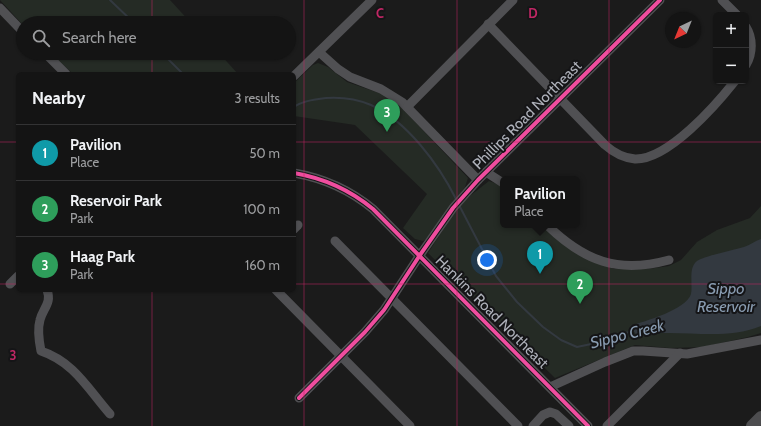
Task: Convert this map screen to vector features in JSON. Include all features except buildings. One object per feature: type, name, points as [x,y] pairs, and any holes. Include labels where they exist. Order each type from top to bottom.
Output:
[{"type":"main road","points":[[752,426],[761,417]]},
{"type":"street","points":[[296,74],[372,0]]},
{"type":"street","name":"Phillips Road Northeast","points":[[299,398],[374,322],[392,299],[420,255],[462,197],[660,0]]},
{"type":"street","points":[[722,0],[734,12]]},
{"type":"street","points":[[407,107],[511,1]]},
{"type":"street","points":[[0,8],[16,25]]},
{"type":"street","points":[[488,24],[612,150],[622,156],[636,159],[653,155],[679,138],[709,111],[732,84]]},
{"type":"street","points":[[749,34],[751,50],[749,58]]},
{"type":"street","points":[[319,52],[338,69],[350,77],[390,93],[407,107],[478,180]]},
{"type":"street","points":[[52,60],[64,72]]},
{"type":"street","points":[[486,172],[500,181]]},
{"type":"street","name":"Hankins Road Northeast","points":[[296,173],[313,177],[329,183],[359,199],[379,214],[588,426]]},
{"type":"street","points":[[549,228],[562,240],[578,251],[607,263],[624,266],[641,266],[669,260]]},
{"type":"street","points":[[335,241],[518,426]]},
{"type":"street","points":[[10,284],[16,278]]},
{"type":"street","points":[[47,292],[49,301],[41,316],[38,326],[41,352],[55,356],[74,370],[110,414]]},
{"type":"street","points":[[278,292],[410,426]]},
{"type":"street","points":[[550,387],[605,362],[633,352],[698,352],[761,340]]},
{"type":"street","points":[[607,426],[680,353]]},
{"type":"street","points":[[533,426],[543,415],[550,412],[555,413],[569,426]]},
{"type":"shaded area","points":[[0,0],[170,0],[185,16],[16,16],[16,17]]},
{"type":"shaded area","points":[[58,60],[225,60],[236,72],[71,72]]},
{"type":"shaded area","points":[[318,63],[328,67],[347,82],[382,94],[392,100],[402,108],[468,178],[465,187],[423,241],[415,239],[403,228],[427,194],[355,125],[296,116],[296,81],[313,65]]},
{"type":"shaded area","points":[[489,181],[500,185],[500,228],[547,228],[578,253],[614,269],[648,269],[669,266],[681,260],[697,242],[717,230],[750,218],[761,206],[761,333],[703,347],[670,348],[635,345],[555,378],[428,253],[456,210],[471,195]]},
{"type":"water","name":"Sippo Reservoir","points":[[761,239],[761,326],[749,330],[724,334],[656,333],[638,337],[630,326],[655,318],[673,310],[688,300],[691,294],[691,276],[694,264],[697,261],[712,255],[744,247]]},
{"type":"waterway","name":"Sippo Creek","points":[[110,0],[127,16]]},
{"type":"waterway","name":"Sippo Creek","points":[[169,60],[181,72]]},
{"type":"waterway","name":"Sippo Creek","points":[[296,106],[314,100],[337,98],[360,101],[384,112],[421,145],[441,172],[456,199]]},
{"type":"waterway","name":"Sippo Creek","points":[[459,205],[496,276],[517,302],[543,327],[561,340],[577,347],[596,343],[635,330]]},
{"type":"cycle path","points":[[299,398],[365,332],[384,310],[453,208],[478,180],[660,0]]},
{"type":"cycle path","points":[[296,173],[315,178],[336,186],[355,196],[373,209],[588,426]]},
{"type":"place","name":"Haag Park","points":[[387,132]]},
{"type":"place","name":"Pavilion","points":[[540,274]]},
{"type":"place","name":"Reservoir Park","points":[[580,304]]}]
